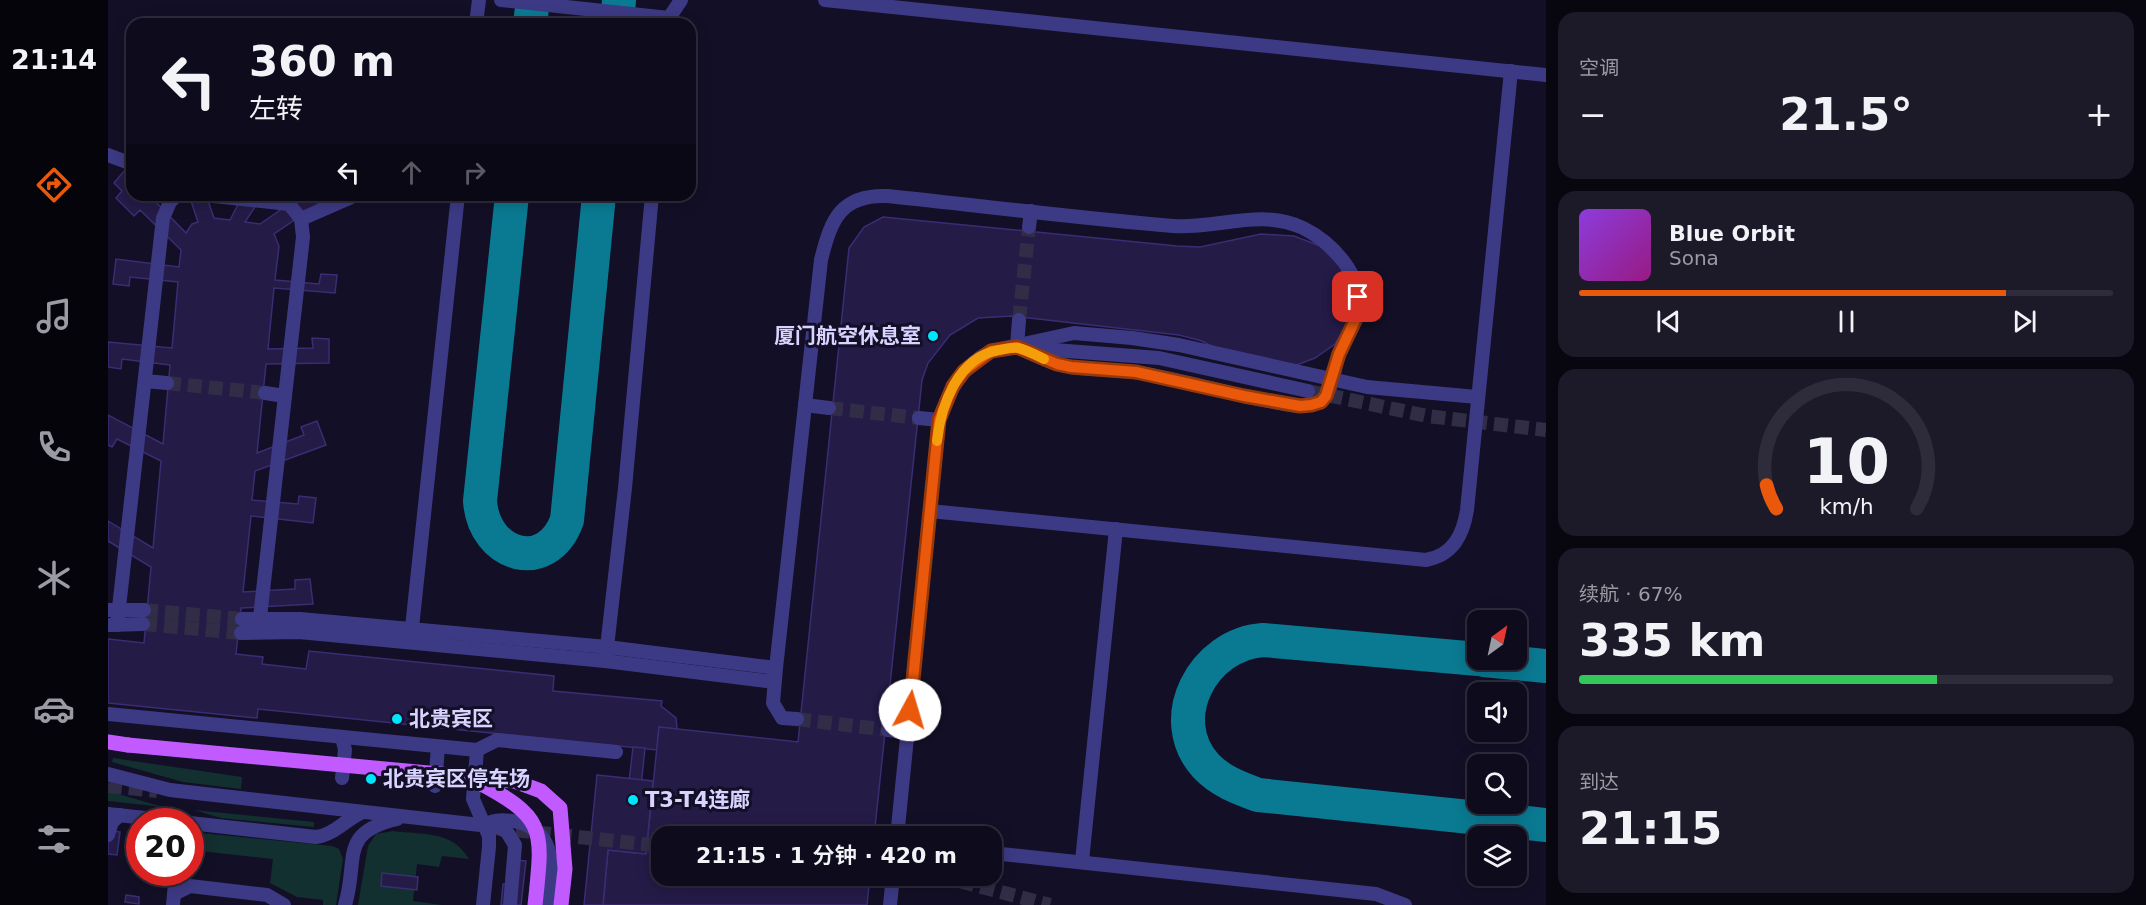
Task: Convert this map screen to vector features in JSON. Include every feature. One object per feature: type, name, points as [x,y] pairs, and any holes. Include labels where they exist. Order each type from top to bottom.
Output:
[{"type":"main road","points":[[108,742],[514,781],[541,791],[560,808],[564,869],[561,905]]},
{"type":"main road","points":[[467,777],[517,804],[534,822],[540,855],[535,905]]},
{"type":"lane","points":[[477,18],[479,0]]},
{"type":"lane","points":[[501,0],[644,18]]},
{"type":"lane","points":[[670,18],[681,0]]},
{"type":"lane","points":[[825,0],[1546,75]]},
{"type":"lane","points":[[930,511],[1426,560],[1437,558],[1461,537],[1464,526],[1511,71]]},
{"type":"lane","points":[[108,155],[126,162]]},
{"type":"lane","points":[[797,719],[782,718],[773,703],[775,675],[821,260],[831,228],[848,203],[871,195],[1176,226],[1256,218],[1273,219],[1302,228],[1334,250],[1355,281],[1358,297],[1358,314],[1339,354],[1333,379],[1321,402],[1300,406],[1136,372],[1064,366],[1017,347]]},
{"type":"lane","points":[[143,617],[113,618],[145,381],[163,218],[173,201]]},
{"type":"lane","points":[[259,626],[303,237],[301,219],[289,204],[261,201]]},
{"type":"lane","points":[[301,219],[342,201]]},
{"type":"lane","points":[[411,636],[457,201]]},
{"type":"lane","points":[[606,654],[651,201]]},
{"type":"lane","points":[[1029,227],[1031,211]]},
{"type":"lane","points":[[1017,347],[1020,320]]},
{"type":"lane","points":[[898,826],[939,420],[953,386],[964,371],[991,351],[1074,333],[1132,338],[1179,345],[1367,387],[1478,397]]},
{"type":"lane","points":[[1017,347],[1159,358],[1308,391]]},
{"type":"lane","points":[[145,381],[167,383]]},
{"type":"lane","points":[[265,393],[285,396]]},
{"type":"lane","points":[[805,405],[829,408]]},
{"type":"lane","points":[[919,418],[939,420]]},
{"type":"lane","points":[[1082,861],[1116,529]]},
{"type":"lane","points":[[241,626],[259,626],[300,619],[411,636],[606,654],[775,675]]},
{"type":"lane","points":[[108,714],[477,750],[497,740],[616,752]]},
{"type":"lane","points":[[888,729],[908,732]]},
{"type":"lane","points":[[342,737],[345,750],[342,778]]},
{"type":"lane","points":[[435,786],[438,747]]},
{"type":"lane","points":[[477,750],[473,799],[484,825],[489,848],[483,905]]},
{"type":"lane","points":[[108,774],[170,789],[484,825],[507,832],[513,839],[516,850],[510,905]]},
{"type":"lane","points":[[204,825],[316,837],[331,833],[348,818],[365,812]]},
{"type":"lane","points":[[108,835],[114,815]]},
{"type":"lane","points":[[345,905],[357,839],[365,830],[379,823],[408,816]]},
{"type":"lane","points":[[484,825],[496,819],[520,822],[536,830],[546,839],[552,866],[548,905]]},
{"type":"lane","points":[[1002,854],[1376,894],[1405,905]]},
{"type":"lane","points":[[173,900],[190,886],[267,896],[284,905]]},
{"type":"lane","points":[[890,905],[892,886]]},
{"type":"green space","points":[[113,758],[242,777],[241,789],[183,782],[112,762]]},
{"type":"green space","points":[[108,791],[163,807],[108,801]]},
{"type":"green space","points":[[204,811],[314,822],[314,827],[221,818],[204,813]]},
{"type":"green space","points":[[393,831],[445,838],[462,850],[469,859],[442,856],[439,867],[417,864],[413,901],[442,905],[358,905],[368,846],[376,834]]},
{"type":"green space","points":[[204,833],[332,846],[339,849],[343,859],[336,905],[323,905],[323,900],[297,897],[270,883],[273,859],[204,851]]},
{"type":"building","points":[[125,170],[126,201],[155,201],[186,233],[192,224],[198,222],[191,201],[208,201],[214,218],[230,220],[240,201],[259,201],[245,222],[260,224],[293,201],[322,201],[274,234],[279,246],[275,280],[319,284],[321,274],[337,275],[335,293],[274,288],[268,349],[313,348],[312,338],[329,339],[329,363],[266,364],[257,453],[304,435],[301,427],[317,421],[326,445],[255,471],[252,500],[298,504],[299,496],[316,498],[313,523],[251,516],[243,592],[295,589],[295,580],[310,579],[313,604],[241,608],[236,654],[263,657],[262,664],[306,669],[309,651],[554,676],[553,691],[662,701],[661,706],[676,718],[677,729],[659,727],[657,750],[258,709],[257,718],[108,703],[108,639],[144,643],[151,567],[108,541],[108,521],[153,548],[161,461],[117,439],[112,447],[108,445],[108,415],[163,444],[170,365],[122,359],[121,369],[108,367],[108,342],[172,348],[178,282],[130,277],[129,286],[113,284],[116,259],[179,267],[181,250],[140,210],[134,216],[116,198],[122,191],[114,183]]},
{"type":"building","points":[[883,217],[1200,247],[1261,234],[1294,236],[1320,246],[1348,274],[1355,311],[1335,344],[1315,358],[1294,366],[1223,352],[1202,341],[1179,335],[1012,316],[978,318],[950,335],[928,363],[922,380],[875,826],[651,826],[651,886],[869,886],[867,905],[603,905],[608,850],[646,854],[659,727],[798,742],[849,248],[864,227]]},
{"type":"building","name":"T3-T4连廊","points":[[633,747],[645,748],[634,853],[621,851]]},
{"type":"building","points":[[597,775],[653,781],[646,854],[608,850],[603,905],[584,905]]},
{"type":"building","points":[[108,830],[120,832],[117,855],[108,854]]},
{"type":"building","points":[[514,860],[526,861],[521,905],[501,905],[503,884],[511,885]]},
{"type":"building","points":[[382,873],[418,877],[417,890],[381,886]]},
{"type":"building","points":[[126,895],[139,897],[139,904],[125,902]]},
{"type":"taxiway","points":[[531,18],[533,0]]},
{"type":"taxiway","points":[[618,18],[619,0]]},
{"type":"taxiway","points":[[511,201],[480,501],[484,520],[492,535],[504,546],[518,552],[532,553],[546,548],[558,537],[567,520],[598,201]]},
{"type":"taxiway","points":[[1467,658],[1263,640],[1242,645],[1223,655],[1207,669],[1196,687],[1189,707],[1188,727],[1194,747],[1206,766],[1224,780],[1258,795],[1546,825]]},
{"type":"taxiway","points":[[1527,664],[1546,666]]},
{"type":"tunnel","points":[[1019,320],[1029,227]]},
{"type":"tunnel","points":[[167,383],[265,393]]},
{"type":"tunnel","points":[[1308,391],[1427,416],[1546,430]]},
{"type":"tunnel","points":[[829,408],[919,418]]},
{"type":"tunnel","points":[[144,610],[242,619]]},
{"type":"tunnel","points":[[143,624],[241,633]]},
{"type":"tunnel","points":[[797,719],[888,730]]},
{"type":"tunnel","points":[[108,786],[157,791]]},
{"type":"tunnel","points":[[495,828],[651,845]]},
{"type":"tunnel","points":[[978,886],[1050,905]]},
{"type":"slow traffic","points":[[937,441],[939,420],[953,386],[964,371],[980,357],[991,351],[1017,347],[1044,359]]},
{"type":"place","name":"厦门航空休息室","points":[[933,336]]},
{"type":"place","name":"北贵宾区","points":[[397,719]]},
{"type":"place","name":"北贵宾区停车场","points":[[371,779]]},
{"type":"place","name":"T3-T4连廊","points":[[633,800]]},
{"type":"route","points":[[910,710],[939,420],[953,386],[964,371],[991,351],[1017,347],[1057,364],[1071,367],[1136,372],[1244,396],[1300,406],[1311,405],[1321,402],[1326,396],[1339,354],[1358,314],[1358,297]]}]
